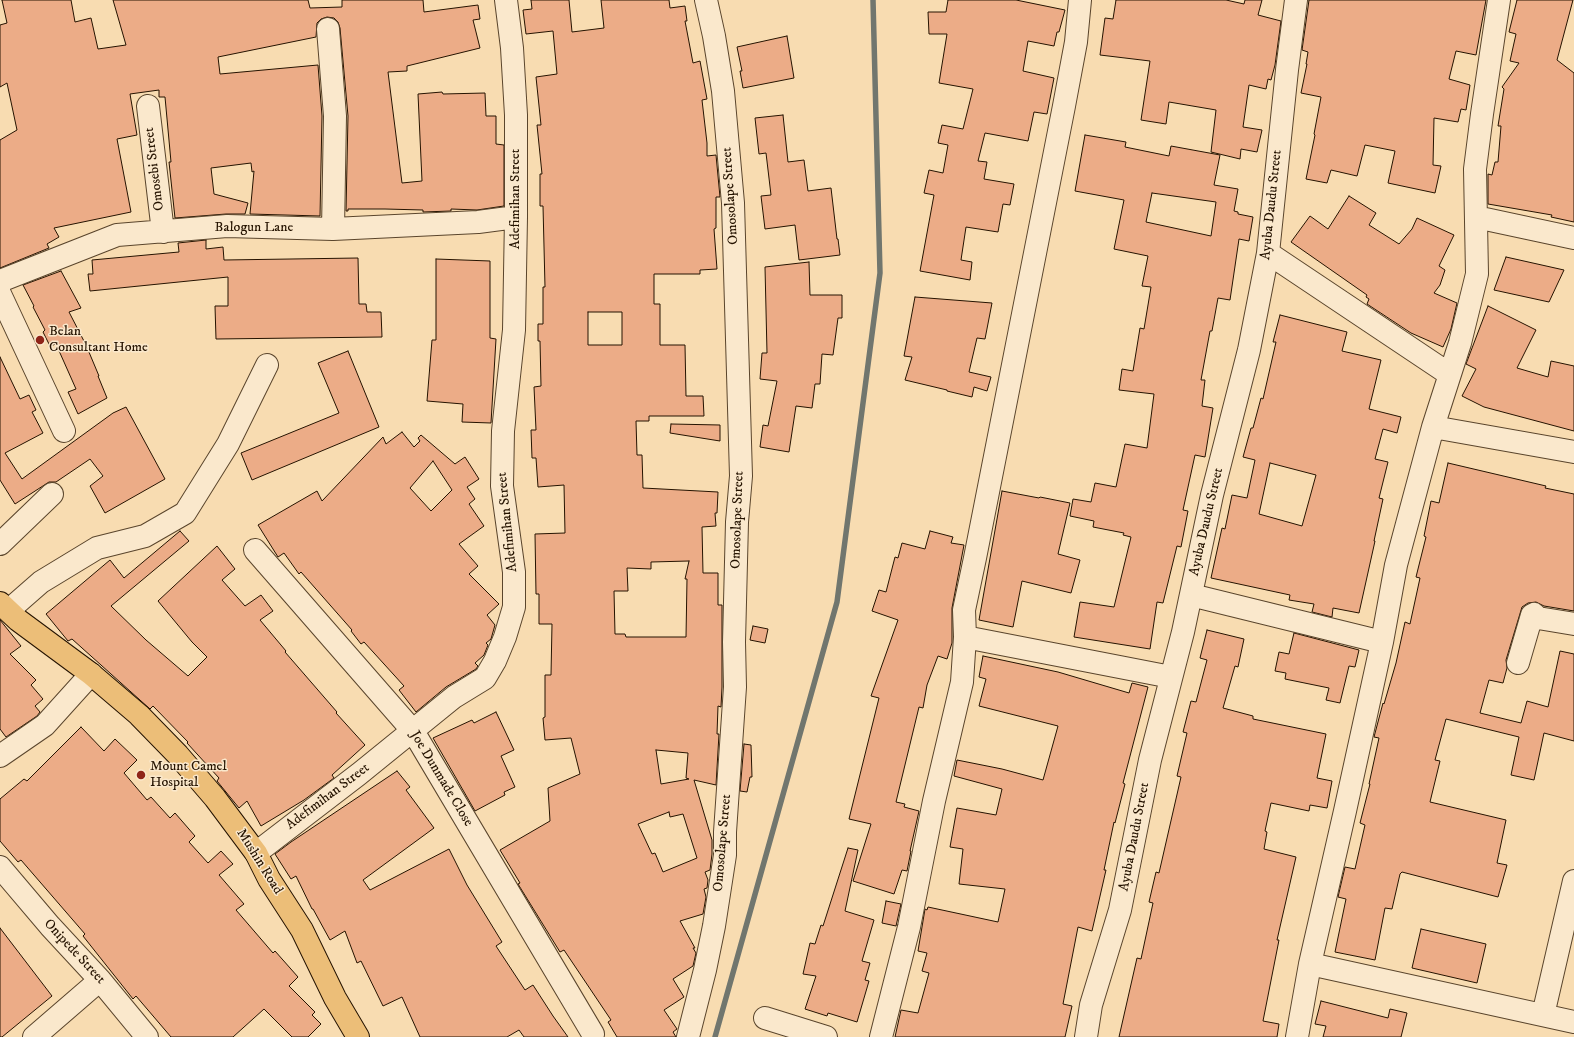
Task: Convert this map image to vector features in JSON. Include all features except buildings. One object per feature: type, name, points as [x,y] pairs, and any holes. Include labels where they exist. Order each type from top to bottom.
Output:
[{"type":"main road","name":"Mushin Road","points":[[4,606],[18,620],[91,674],[139,715],[178,754],[215,798],[256,852],[269,879],[302,930],[335,998],[358,1037]]},
{"type":"street","name":"Adefimihan Street","points":[[256,852],[413,731],[454,697],[485,678],[495,661],[505,638],[514,606],[514,572],[502,486],[503,431],[514,330],[516,217],[516,116],[512,48],[506,0]]},
{"type":"street","name":"Omosolape Street","points":[[688,1037],[694,1018],[714,926],[725,855],[725,832],[735,687],[734,642],[737,522],[740,476],[733,203],[723,91],[714,36],[706,0]]},
{"type":"street","points":[[881,1037],[909,927],[934,801],[962,682],[965,637],[964,610],[976,558],[1064,106],[1076,42],[1080,0]]},
{"type":"street","name":"Ayuba Daudu Street","points":[[1086,1037],[1091,1006],[1120,910],[1150,760],[1191,595],[1212,495],[1249,350],[1268,253],[1287,70],[1296,0]]},
{"type":"street","points":[[1297,1037],[1310,964],[1382,642],[1396,565],[1433,426],[1460,343],[1477,274],[1475,169],[1500,0]]},
{"type":"street","points":[[328,30],[334,116],[333,229]]},
{"type":"street","name":"Omosebi Street","points":[[148,106],[162,232]]},
{"type":"street","name":"Balogun Lane","points":[[0,281],[116,236],[227,226],[333,229],[478,222],[516,217]]},
{"type":"street","points":[[1476,217],[1574,238]]},
{"type":"street","points":[[1268,253],[1449,374]]},
{"type":"street","points":[[0,294],[64,430]]},
{"type":"street","points":[[4,606],[97,548],[145,536],[185,513],[228,444],[267,365]]},
{"type":"street","points":[[1433,426],[1574,452]]},
{"type":"street","points":[[0,544],[52,494]]},
{"type":"street","name":"Joe Dunmade Close","points":[[255,550],[413,731],[593,1034]]},
{"type":"street","points":[[1191,595],[1382,642]]},
{"type":"street","points":[[1518,663],[1532,615],[1534,614],[1538,618],[1574,624]]},
{"type":"street","points":[[965,637],[1171,677]]},
{"type":"street","points":[[0,756],[45,725],[91,674]]},
{"type":"street","name":"Onipede Street","points":[[0,867],[50,926],[100,980],[147,1037]]},
{"type":"street","points":[[1543,1015],[1574,881]]},
{"type":"street","points":[[1310,964],[1574,1022]]},
{"type":"street","points":[[34,1037],[100,980]]},
{"type":"street","points":[[765,1018],[826,1037]]},
{"type":"waterway","points":[[715,1037],[837,602],[880,273],[873,0]]},
{"type":"place","name":"Belan Consultant Home","points":[[40,340]]},
{"type":"place","name":"Mount Camel Hospital","points":[[141,775]]}]
